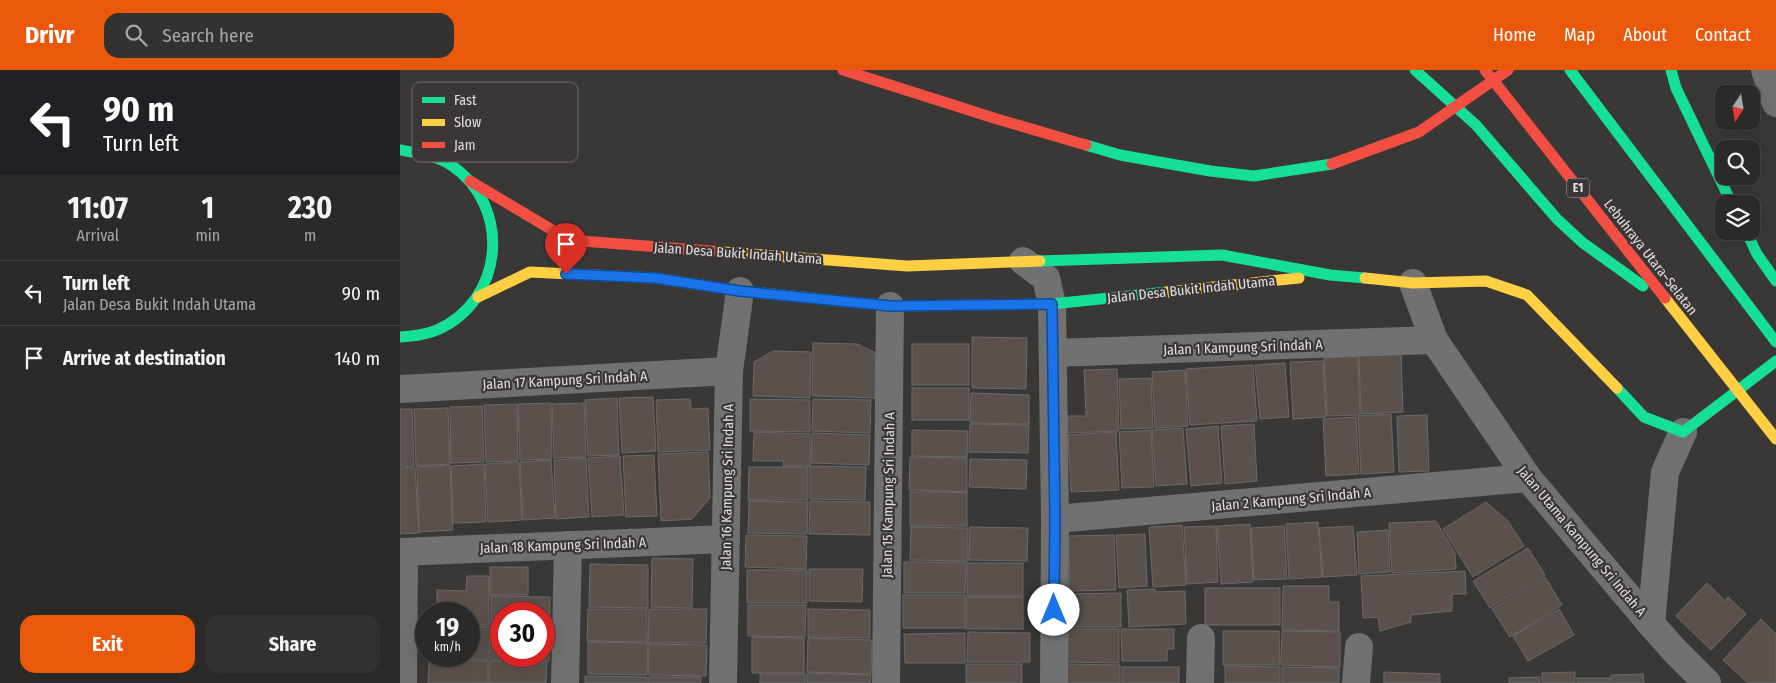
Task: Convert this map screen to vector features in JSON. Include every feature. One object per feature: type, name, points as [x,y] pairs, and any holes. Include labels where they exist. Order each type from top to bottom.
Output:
[{"type":"main road","points":[[843,70],[997,119],[1120,155],[1210,171],[1254,176],[1330,165],[1419,132],[1508,70]]},
{"type":"main road","points":[[1415,70],[1476,125],[1557,219],[1583,243],[1671,306]]},
{"type":"main road","name":"Lebuhraya Utara–Selatan","points":[[1485,70],[1776,439]]},
{"type":"main road","points":[[1570,70],[1715,264],[1776,342]]},
{"type":"main road","points":[[1671,70],[1676,88],[1728,195]]},
{"type":"main road","points":[[400,337],[427,333],[455,320],[478,297],[491,268],[494,238],[487,207],[470,181],[447,162]]},
{"type":"main road","name":"Jalan Desa Bukit Indah Utama","points":[[470,181],[569,240],[907,266],[1222,255],[1330,275],[1413,284],[1486,281],[1528,294],[1644,417],[1683,432]]},
{"type":"main road","points":[[1750,240],[1757,254],[1776,281]]},
{"type":"main road","name":"Jalan Desa Bukit Indah Utama","points":[[478,297],[530,272],[655,278],[740,291],[890,306],[1052,304],[1330,275]]},
{"type":"main road","points":[[1683,432],[1776,361]]},
{"type":"street","points":[[1765,70],[1776,102]]},
{"type":"street","points":[[1023,261],[1046,278],[1052,304],[1055,519],[1054,683]]},
{"type":"street","name":"Jalan Utama Kampung Sri Indah A","points":[[1413,284],[1434,340],[1528,478],[1651,624],[1707,683]]},
{"type":"street","name":"Jalan 16 Kampung Sri Indah A","points":[[724,683],[729,371],[740,291]]},
{"type":"street","name":"Jalan 15 Kampung Sri Indah A","points":[[886,683],[890,306]]},
{"type":"street","name":"Jalan 1 Kampung Sri Indah A","points":[[1053,353],[1434,340]]},
{"type":"street","name":"Jalan 17 Kampung Sri Indah A","points":[[400,389],[729,371]]},
{"type":"street","points":[[1651,624],[1665,472],[1683,432]]},
{"type":"street","name":"Jalan 2 Kampung Sri Indah A","points":[[1055,519],[1528,478]]},
{"type":"street","name":"Jalan 18 Kampung Sri Indah A","points":[[402,552],[726,538]]},
{"type":"street","points":[[565,683],[568,545]]},
{"type":"street","points":[[402,552],[403,683]]},
{"type":"street","points":[[1200,683],[1201,638]]},
{"type":"street","points":[[1356,683],[1359,646]]},
{"type":"building","points":[[972,337],[1027,338],[1026,389],[972,388]]},
{"type":"building","points":[[813,343],[857,344],[876,353],[875,398],[812,396]]},
{"type":"building","points":[[912,344],[969,344],[969,385],[912,385]]},
{"type":"building","points":[[773,351],[811,352],[810,398],[753,396],[754,362]]},
{"type":"building","points":[[1401,354],[1403,412],[1361,414],[1359,355]]},
{"type":"building","points":[[1358,356],[1360,415],[1327,416],[1324,358]]},
{"type":"building","points":[[1323,361],[1326,417],[1293,419],[1290,362]]},
{"type":"building","points":[[1285,363],[1289,417],[1260,419],[1255,365]]},
{"type":"building","points":[[1253,365],[1257,421],[1190,425],[1186,369]]},
{"type":"building","points":[[1117,369],[1119,431],[1067,433],[1067,416],[1086,416],[1084,370]]},
{"type":"building","points":[[1185,370],[1188,426],[1155,428],[1152,372]]},
{"type":"building","points":[[1151,378],[1153,428],[1121,429],[1119,379]]},
{"type":"building","points":[[912,388],[969,388],[969,420],[912,420]]},
{"type":"building","points":[[971,393],[1029,395],[1029,424],[970,423]]},
{"type":"building","points":[[653,397],[656,451],[622,453],[619,398]]},
{"type":"building","points":[[617,398],[619,455],[588,456],[585,400]]},
{"type":"building","points":[[690,399],[691,409],[708,408],[710,450],[658,452],[656,400]]},
{"type":"building","points":[[750,399],[810,400],[810,432],[750,431]]},
{"type":"building","points":[[813,399],[871,400],[870,433],[812,431]]},
{"type":"building","points":[[551,403],[552,459],[520,460],[518,404]]},
{"type":"building","points":[[584,403],[586,457],[554,458],[552,404]]},
{"type":"building","points":[[517,404],[518,461],[486,462],[484,405]]},
{"type":"building","points":[[482,406],[484,462],[451,463],[450,407]]},
{"type":"building","points":[[448,408],[450,464],[416,466],[414,409]]},
{"type":"building","points":[[400,409],[412,409],[414,466],[400,466]]},
{"type":"building","points":[[1391,414],[1394,472],[1361,474],[1358,416]]},
{"type":"building","points":[[1427,415],[1429,471],[1399,472],[1397,416]]},
{"type":"building","points":[[1356,417],[1359,474],[1326,476],[1323,419]]},
{"type":"building","points":[[970,424],[1029,425],[1028,453],[969,452]]},
{"type":"building","points":[[1254,424],[1257,481],[1225,484],[1221,426]]},
{"type":"building","points":[[1218,426],[1222,483],[1191,486],[1186,429]]},
{"type":"building","points":[[1183,428],[1187,484],[1156,486],[1152,430]]},
{"type":"building","points":[[912,430],[968,431],[967,457],[912,456]]},
{"type":"building","points":[[1151,430],[1154,487],[1122,488],[1119,432]]},
{"type":"building","points":[[754,432],[810,434],[810,466],[783,466],[784,461],[753,461]]},
{"type":"building","points":[[1116,432],[1119,490],[1071,492],[1068,435]]},
{"type":"building","points":[[812,433],[870,435],[869,465],[811,463]]},
{"type":"building","points":[[708,452],[710,498],[692,519],[661,521],[658,454]]},
{"type":"building","points":[[654,455],[657,516],[626,517],[623,456]]},
{"type":"building","points":[[620,456],[624,515],[592,517],[588,458]]},
{"type":"building","points":[[910,457],[967,458],[967,492],[909,490]]},
{"type":"building","points":[[586,458],[589,517],[556,519],[554,460]]},
{"type":"building","points":[[970,459],[1027,460],[1026,489],[969,487]]},
{"type":"building","points":[[551,460],[555,518],[523,520],[520,462]]},
{"type":"building","points":[[519,462],[522,520],[488,522],[485,464]]},
{"type":"building","points":[[484,464],[486,522],[453,523],[451,466]]},
{"type":"building","points":[[450,465],[453,530],[419,532],[417,467]]},
{"type":"building","points":[[810,466],[866,467],[865,500],[810,499]]},
{"type":"building","points":[[415,467],[419,533],[400,534],[400,468]]},
{"type":"building","points":[[749,467],[808,467],[808,500],[748,500]]},
{"type":"building","points":[[910,492],[967,492],[967,526],[910,526]]},
{"type":"building","points":[[749,501],[808,502],[807,534],[748,533]]},
{"type":"building","points":[[810,501],[870,502],[870,535],[809,534]]},
{"type":"building","points":[[1486,502],[1508,521],[1524,546],[1473,577],[1443,529]]},
{"type":"building","points":[[1436,521],[1455,553],[1456,569],[1392,573],[1389,523]]},
{"type":"building","points":[[1318,522],[1322,577],[1289,579],[1286,524]]},
{"type":"building","points":[[1250,524],[1253,582],[1221,584],[1217,526]]},
{"type":"building","points":[[1182,525],[1186,585],[1153,587],[1149,527]]},
{"type":"building","points":[[1216,526],[1218,582],[1187,584],[1184,527]]},
{"type":"building","points":[[1284,526],[1287,579],[1254,580],[1251,528]]},
{"type":"building","points":[[1353,526],[1357,575],[1323,577],[1319,528]]},
{"type":"building","points":[[911,527],[968,528],[968,561],[910,560]]},
{"type":"building","points":[[970,527],[1028,528],[1027,561],[969,560]]},
{"type":"building","points":[[1388,530],[1390,572],[1359,574],[1357,532]]},
{"type":"building","points":[[1145,534],[1147,586],[1119,588],[1116,535]]},
{"type":"building","points":[[746,535],[807,536],[806,569],[745,567]]},
{"type":"building","points":[[1114,535],[1116,590],[1070,591],[1068,536]]},
{"type":"building","points":[[1528,548],[1545,575],[1490,608],[1473,581]]},
{"type":"building","points":[[652,558],[693,559],[692,608],[651,607]]},
{"type":"building","points":[[904,562],[966,562],[965,593],[904,593]]},
{"type":"building","points":[[967,563],[1023,563],[1023,596],[967,596]]},
{"type":"building","points":[[590,564],[648,565],[648,608],[589,607]]},
{"type":"building","points":[[490,567],[528,567],[528,595],[490,595]]},
{"type":"building","points":[[809,569],[863,569],[862,602],[809,601]]},
{"type":"building","points":[[747,570],[807,570],[807,603],[747,603]]},
{"type":"building","points":[[1465,571],[1466,594],[1452,594],[1452,611],[1411,615],[1411,622],[1380,631],[1378,617],[1363,618],[1361,576]]},
{"type":"building","points":[[467,576],[489,576],[489,625],[480,625],[480,602],[437,602],[437,590],[466,591]]},
{"type":"building","points":[[1545,577],[1562,605],[1510,637],[1492,609]]},
{"type":"building","points":[[1707,583],[1725,601],[1728,597],[1746,614],[1711,650],[1676,616]]},
{"type":"building","points":[[1283,586],[1329,586],[1329,602],[1339,602],[1339,631],[1282,630]]},
{"type":"building","points":[[1205,588],[1280,588],[1280,625],[1205,625]]},
{"type":"building","points":[[1155,589],[1155,592],[1185,591],[1186,624],[1129,627],[1127,590]]},
{"type":"building","points":[[1121,593],[1121,627],[1064,627],[1064,594]]},
{"type":"building","points":[[903,595],[965,595],[965,628],[903,628]]},
{"type":"building","points":[[491,596],[550,597],[550,602],[491,602]]},
{"type":"building","points":[[966,597],[1023,597],[1023,629],[966,629]]},
{"type":"building","points":[[748,605],[806,605],[805,637],[748,636]]},
{"type":"building","points":[[588,609],[647,609],[647,642],[587,641]]},
{"type":"building","points":[[649,609],[707,609],[706,643],[648,643]]},
{"type":"building","points":[[808,609],[870,610],[870,638],[808,637]]},
{"type":"building","points":[[1559,609],[1574,635],[1528,661],[1513,636]]},
{"type":"building","points":[[1761,619],[1776,634],[1776,683],[1748,683],[1723,660]]},
{"type":"building","points":[[480,627],[490,627],[489,660],[480,660]]},
{"type":"building","points":[[1063,629],[1119,629],[1119,663],[1063,662]]},
{"type":"building","points":[[1121,629],[1174,629],[1174,649],[1167,649],[1167,661],[1122,661]]},
{"type":"building","points":[[1223,631],[1279,631],[1280,665],[1223,665]]},
{"type":"building","points":[[1282,631],[1340,632],[1340,667],[1281,665]]},
{"type":"building","points":[[968,632],[1030,633],[1030,662],[967,662]]},
{"type":"building","points":[[965,633],[965,663],[905,663],[904,634]]},
{"type":"building","points":[[752,637],[804,638],[804,673],[752,673]]},
{"type":"building","points":[[808,638],[872,640],[871,674],[807,672]]},
{"type":"building","points":[[588,642],[648,643],[647,675],[588,674]]},
{"type":"building","points":[[649,644],[707,645],[706,676],[648,675]]},
{"type":"building","points":[[480,661],[488,661],[488,683],[428,683],[429,667],[480,667]]},
{"type":"building","points":[[489,661],[490,667],[547,667],[546,683],[489,683]]},
{"type":"building","points":[[966,664],[1022,664],[1022,683],[966,683]]},
{"type":"building","points":[[1065,664],[1120,665],[1120,683],[1065,683]]},
{"type":"building","points":[[1225,666],[1280,667],[1280,683],[1225,683]]},
{"type":"building","points":[[1122,667],[1179,667],[1179,683],[1122,683]]},
{"type":"building","points":[[1282,667],[1339,668],[1339,683],[1282,683]]},
{"type":"building","points":[[1384,672],[1440,674],[1440,683],[1384,683]]},
{"type":"building","points":[[1575,672],[1575,683],[1542,683],[1542,673]]},
{"type":"building","points":[[807,673],[871,675],[870,683],[807,683]]},
{"type":"building","points":[[760,674],[805,674],[805,683],[760,683]]},
{"type":"building","points":[[1643,674],[1644,683],[1611,683],[1611,675]]},
{"type":"building","points":[[585,676],[647,677],[647,683],[585,683]]},
{"type":"building","points":[[649,677],[701,677],[701,683],[648,683]]},
{"type":"building","points":[[1540,677],[1540,683],[1509,683],[1509,678]]},
{"type":"building","points":[[1577,678],[1610,678],[1610,683],[1577,683]]},
{"type":"traffic: fast","points":[[1415,70],[1476,125],[1557,219],[1583,243],[1643,286]]},
{"type":"traffic: fast","points":[[1570,70],[1776,342]]},
{"type":"traffic: fast","points":[[1671,70],[1676,88],[1728,195]]},
{"type":"traffic: fast","points":[[1086,145],[1120,155],[1210,171],[1254,176],[1332,164]]},
{"type":"traffic: fast","points":[[400,150],[412,152]]},
{"type":"traffic: fast","points":[[400,337],[432,332],[460,316],[476,297],[487,275],[492,252],[491,227],[484,204],[471,183],[445,162]]},
{"type":"traffic: fast","points":[[1750,240],[1757,254],[1776,281]]},
{"type":"traffic: fast","points":[[1040,261],[1222,255],[1330,275],[1365,278]]},
{"type":"traffic: fast","points":[[802,297],[890,306],[1052,304],[1167,292]]},
{"type":"traffic: fast","points":[[1617,388],[1644,417],[1683,432],[1776,361]]},
{"type":"traffic: slow","points":[[723,252],[907,266],[1040,261]]},
{"type":"traffic: slow","points":[[478,297],[530,272],[655,278],[740,291],[802,297]]},
{"type":"traffic: slow","points":[[1167,292],[1299,278]]},
{"type":"traffic: slow","points":[[1365,278],[1413,283],[1486,281],[1527,295],[1617,388]]},
{"type":"traffic: slow","points":[[1665,298],[1776,439]]},
{"type":"traffic: jam","points":[[843,70],[1086,145]]},
{"type":"traffic: jam","points":[[1485,70],[1665,298]]},
{"type":"traffic: jam","points":[[1332,164],[1419,132],[1508,70]]},
{"type":"traffic: jam","points":[[470,181],[569,240],[723,252]]},
{"type":"route","points":[[566,274],[655,278],[740,291],[890,306],[1052,304],[1055,519],[1054,610]]}]
